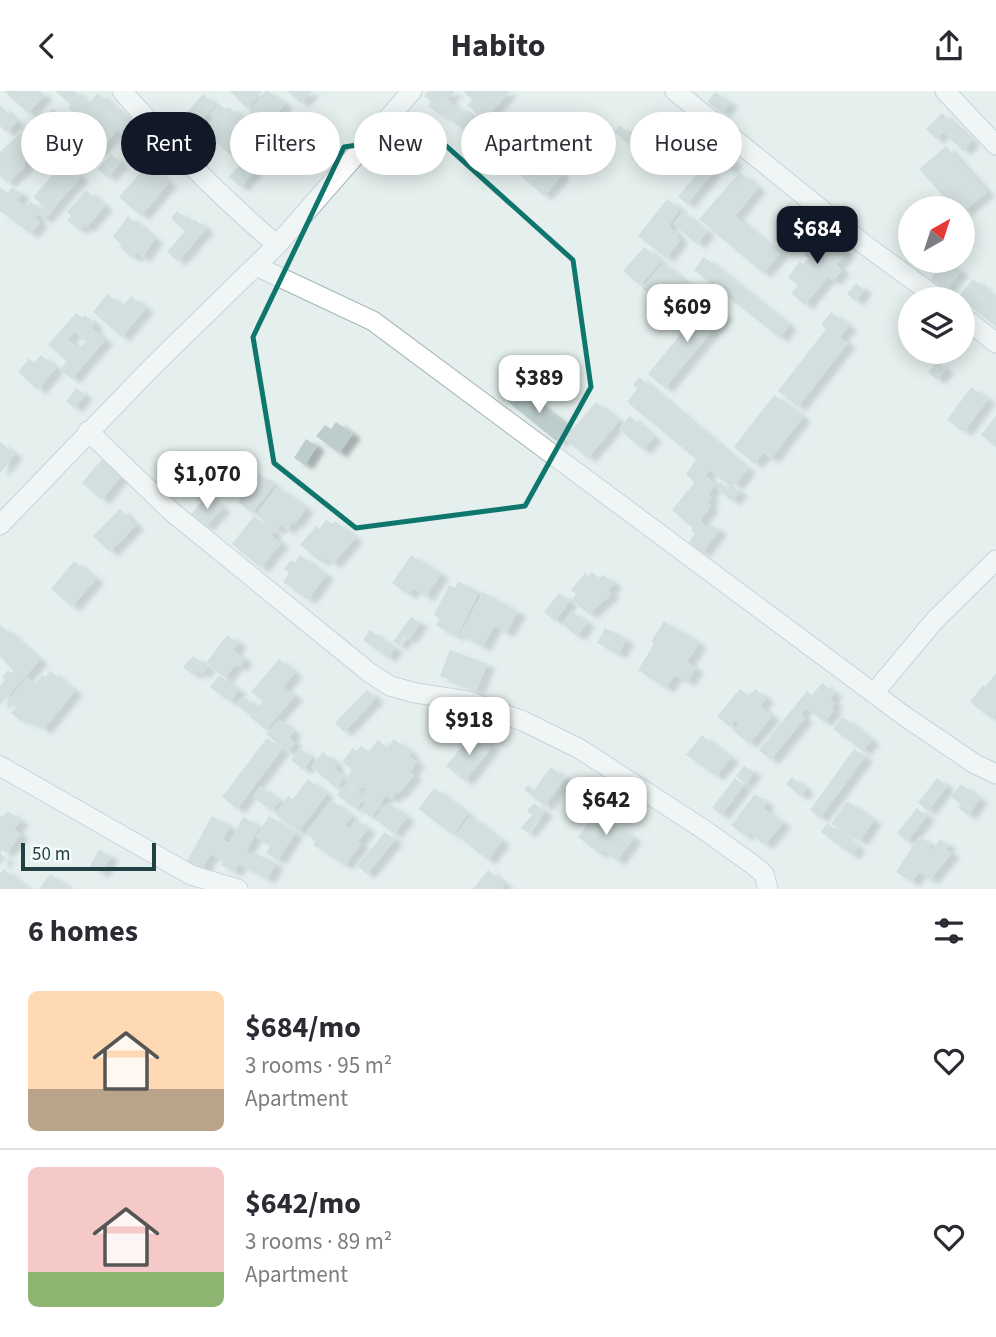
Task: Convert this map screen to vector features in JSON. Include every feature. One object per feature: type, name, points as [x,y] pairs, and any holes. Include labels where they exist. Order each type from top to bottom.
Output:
[{"type":"street","points":[[122,91],[153,126],[277,245]]},
{"type":"street","points":[[0,524],[88,431],[277,245],[412,91]]},
{"type":"street","points":[[675,91],[865,245],[923,287]]},
{"type":"street","points":[[950,93],[996,145]]},
{"type":"street","points":[[256,266],[373,321],[874,693],[975,764],[996,774]]},
{"type":"street","points":[[975,327],[996,343]]},
{"type":"street","points":[[88,431],[172,512],[370,673],[390,686],[467,702],[523,721],[580,749],[752,864],[764,874],[768,889]]},
{"type":"street","points":[[874,693],[935,620],[996,560]]},
{"type":"street","points":[[0,766],[191,875],[238,889]]},
{"type":"highlighted area","points":[[433,134],[573,260],[591,387],[525,506],[356,528],[274,463],[253,337],[344,147]]},
{"type":"building","points":[[4,91],[40,91],[45,95],[27,112]]},
{"type":"building","points":[[55,91],[75,91],[88,103],[80,112],[72,112],[68,108],[71,105]]},
{"type":"building","points":[[230,91],[262,91],[247,109]]},
{"type":"building","points":[[265,91],[285,104],[278,112],[249,112]]},
{"type":"building","points":[[287,91],[312,91],[301,103]]},
{"type":"building","points":[[429,91],[455,91],[447,99],[452,103],[444,112],[436,112],[428,106],[431,102],[424,96]]},
{"type":"building","points":[[510,91],[491,112],[475,112],[467,105],[472,100],[464,92]]},
{"type":"building","points":[[715,92],[730,103],[721,112],[707,102]]},
{"type":"building","points":[[98,93],[121,113],[121,134],[117,130],[107,142],[107,112],[82,112]]},
{"type":"building","points":[[203,94],[215,105],[209,112],[187,112]]},
{"type":"building","points":[[219,104],[226,110],[229,107],[235,112],[230,112],[230,154],[216,142],[216,112],[212,112]]},
{"type":"building","points":[[452,104],[462,112],[461,128],[447,117],[446,112]]},
{"type":"building","points":[[0,105],[17,122],[6,132],[0,126]]},
{"type":"building","points":[[942,113],[972,141],[963,151],[943,132],[936,139],[926,129]]},
{"type":"building","points":[[619,125],[630,134],[627,143],[616,134]]},
{"type":"building","points":[[21,134],[21,171],[7,183],[0,176],[0,152]]},
{"type":"building","points":[[946,146],[987,192],[975,202],[975,196],[943,196],[919,169]]},
{"type":"building","points":[[111,154],[121,162],[108,178],[105,175],[107,175],[107,159]]},
{"type":"building","points":[[742,174],[758,188],[735,216],[780,254],[763,273],[699,219],[737,175]]},
{"type":"building","points":[[52,175],[81,177],[44,219],[38,214],[44,206],[33,197]]},
{"type":"building","points":[[138,175],[160,175],[169,183],[141,216],[119,197]]},
{"type":"building","points":[[231,175],[251,175],[241,187],[229,177]]},
{"type":"building","points":[[520,175],[562,175],[544,196]]},
{"type":"building","points":[[695,175],[710,175],[687,204],[678,197]]},
{"type":"building","points":[[0,187],[8,193],[12,187],[22,194],[17,200],[26,207],[30,201],[41,209],[35,217],[40,222],[31,234],[0,211]]},
{"type":"building","points":[[86,190],[105,206],[86,228],[83,225],[79,230],[67,220],[71,216],[67,212]]},
{"type":"building","points":[[667,199],[680,209],[668,226],[679,235],[677,237],[680,240],[666,258],[638,236]]},
{"type":"building","points":[[177,211],[191,223],[194,219],[206,229],[178,261],[167,252],[185,231],[171,218]]},
{"type":"building","points":[[682,212],[707,232],[697,244],[673,224]]},
{"type":"building","points":[[800,212],[813,222],[806,230],[794,220]]},
{"type":"building","points":[[128,216],[155,239],[142,258],[137,253],[132,258],[113,237]]},
{"type":"building","points":[[814,224],[847,253],[836,265],[842,270],[833,281],[828,277],[805,305],[791,293],[798,286],[788,277],[800,261],[803,264],[808,258],[804,255],[812,246],[815,249],[819,245],[806,234]]},
{"type":"building","points":[[644,247],[661,261],[640,285],[623,271]]},
{"type":"building","points":[[704,257],[789,325],[780,338],[694,270]]},
{"type":"building","points":[[663,263],[706,300],[684,325],[642,288]]},
{"type":"building","points":[[936,273],[959,273],[948,287],[942,287],[931,279]]},
{"type":"building","points":[[973,279],[996,298],[996,327],[975,309],[975,287],[966,287]]},
{"type":"building","points":[[856,283],[864,290],[855,301],[847,294]]},
{"type":"building","points":[[107,294],[122,307],[131,296],[146,308],[122,337],[93,312]]},
{"type":"building","points":[[708,301],[725,315],[665,388],[648,374]]},
{"type":"building","points":[[831,312],[849,326],[840,337],[848,343],[798,407],[778,391],[826,329],[821,325]]},
{"type":"building","points":[[76,313],[82,318],[85,315],[95,324],[92,328],[105,340],[72,379],[60,369],[67,361],[48,345]],"holes":[[[74,332],[86,341],[79,349],[68,339]]]},
{"type":"building","points":[[41,355],[56,368],[38,390],[18,372],[29,358],[34,363]]},
{"type":"building","points":[[935,364],[946,369],[937,380],[928,372]]},
{"type":"building","points":[[639,377],[748,469],[735,485],[727,479],[724,482],[710,470],[705,475],[716,485],[708,494],[712,497],[707,503],[711,506],[700,521],[708,528],[711,524],[719,531],[702,553],[689,542],[695,534],[691,531],[693,528],[672,510],[695,482],[686,475],[696,459],[627,402],[637,389],[633,385]]},
{"type":"building","points":[[518,387],[570,428],[559,443],[507,401]]},
{"type":"building","points":[[971,387],[988,399],[964,432],[947,420]]},
{"type":"building","points":[[76,388],[85,395],[74,408],[66,401]]},
{"type":"building","points":[[774,395],[803,417],[771,459],[764,453],[755,464],[734,447]]},
{"type":"building","points":[[596,402],[619,421],[588,458],[565,439]]},
{"type":"building","points":[[630,416],[654,437],[643,450],[619,429]]},
{"type":"building","points":[[996,416],[996,447],[981,435]]},
{"type":"building","points":[[336,422],[353,434],[339,453],[316,436],[325,425],[331,429]]},
{"type":"building","points":[[306,439],[317,446],[305,465],[294,458]]},
{"type":"building","points":[[0,442],[15,454],[0,473]]},
{"type":"building","points":[[227,453],[242,466],[229,482],[214,469]]},
{"type":"building","points":[[102,459],[121,476],[102,500],[82,483]]},
{"type":"building","points":[[260,474],[274,485],[252,513],[238,502]]},
{"type":"building","points":[[721,482],[728,489],[731,485],[740,492],[732,501],[716,488]]},
{"type":"building","points":[[277,487],[306,508],[295,524],[293,522],[287,530],[280,525],[276,530],[256,515]]},
{"type":"building","points":[[208,495],[223,508],[205,527],[191,514]]},
{"type":"building","points":[[120,509],[136,525],[110,552],[93,536]]},
{"type":"building","points":[[254,516],[274,532],[271,535],[281,543],[261,568],[232,544]]},
{"type":"building","points":[[326,520],[332,524],[335,521],[355,538],[333,564],[324,557],[321,562],[300,545],[316,526],[319,529]]},
{"type":"building","points":[[300,555],[326,575],[308,600],[283,582],[289,573],[284,569],[291,560],[295,563]]},
{"type":"building","points":[[411,555],[441,574],[426,597],[413,588],[409,595],[392,583]]},
{"type":"building","points":[[74,561],[96,579],[72,607],[51,589]]},
{"type":"building","points":[[592,572],[600,579],[603,575],[614,583],[608,591],[612,594],[589,614],[572,600],[576,594],[571,590],[585,573],[588,576]]},
{"type":"building","points":[[458,581],[479,592],[457,636],[436,626],[439,618],[434,615],[449,585],[455,588]]},
{"type":"building","points":[[483,592],[518,612],[506,633],[494,626],[483,647],[460,634]]},
{"type":"building","points":[[559,593],[570,601],[555,621],[544,612]]},
{"type":"building","points":[[572,611],[587,623],[577,636],[562,624]]},
{"type":"building","points":[[411,617],[420,623],[409,639],[405,637],[399,646],[393,641]]},
{"type":"building","points":[[664,621],[699,643],[687,662],[696,668],[687,682],[675,675],[666,688],[638,670]]},
{"type":"building","points":[[0,625],[40,660],[0,705],[0,686],[5,680],[2,677],[8,670],[11,673],[13,671],[0,656]]},
{"type":"building","points":[[605,628],[626,639],[619,654],[597,643]]},
{"type":"building","points":[[370,630],[395,648],[388,658],[363,640]]},
{"type":"building","points":[[227,635],[239,643],[233,650],[245,660],[240,667],[236,664],[225,678],[206,663]]},
{"type":"building","points":[[450,650],[487,664],[477,690],[440,676]]},
{"type":"building","points":[[193,656],[208,667],[202,674],[197,670],[193,675],[183,667]]},
{"type":"building","points":[[279,659],[295,673],[283,687],[295,696],[266,730],[250,717],[263,701],[251,692]]},
{"type":"building","points":[[50,671],[75,691],[43,730],[33,721],[31,724],[23,718],[21,721],[11,713],[16,707],[8,701],[27,677],[35,684],[42,675],[45,677]]},
{"type":"building","points":[[996,673],[996,714],[992,719],[970,702]]},
{"type":"building","points":[[219,675],[239,690],[230,702],[210,687]]},
{"type":"building","points":[[822,683],[835,693],[830,699],[835,703],[831,708],[834,710],[824,722],[805,707],[800,714],[805,718],[771,760],[759,750],[807,691],[812,695]]},
{"type":"building","points":[[740,689],[749,696],[755,689],[766,698],[760,706],[772,716],[749,744],[733,730],[739,723],[735,720],[730,727],[717,716]]},
{"type":"building","points":[[367,690],[376,698],[344,732],[335,723]]},
{"type":"building","points":[[243,696],[256,707],[249,715],[236,704]]},
{"type":"building","points":[[842,717],[872,740],[863,751],[833,729]]},
{"type":"building","points":[[438,718],[453,719],[451,733],[436,731]]},
{"type":"building","points":[[279,719],[294,732],[289,737],[295,743],[288,752],[266,734]]},
{"type":"building","points":[[473,732],[492,747],[465,781],[446,766]]},
{"type":"building","points":[[702,735],[731,758],[716,776],[686,755]]},
{"type":"building","points":[[267,738],[282,749],[237,809],[222,797]]},
{"type":"building","points":[[394,739],[412,753],[409,756],[417,762],[410,772],[414,775],[399,794],[397,792],[391,799],[386,795],[379,806],[363,794],[367,789],[362,786],[359,791],[344,780],[352,770],[342,762],[353,748],[357,751],[361,746],[369,752],[378,740],[387,748]]},
{"type":"building","points":[[300,748],[312,758],[303,770],[291,760]]},
{"type":"building","points":[[854,749],[865,757],[820,818],[810,810]]},
{"type":"building","points":[[323,752],[337,764],[334,768],[345,777],[336,788],[311,767]]},
{"type":"building","points":[[744,766],[754,772],[745,784],[736,776]]},
{"type":"building","points":[[551,767],[565,778],[545,806],[524,790],[528,785],[534,790]]},
{"type":"building","points":[[792,777],[806,789],[800,796],[786,784]]},
{"type":"building","points":[[735,778],[744,785],[721,815],[712,808]]},
{"type":"building","points":[[937,778],[947,786],[928,811],[918,803]]},
{"type":"building","points":[[308,779],[327,794],[298,832],[275,814],[288,796],[293,799]]},
{"type":"building","points":[[346,783],[378,808],[371,817],[360,810],[365,804],[362,801],[356,809],[337,795]]},
{"type":"building","points":[[961,784],[980,799],[968,815],[958,808],[961,804],[951,797]]},
{"type":"building","points":[[260,786],[280,801],[272,811],[253,797]]},
{"type":"building","points":[[434,788],[468,814],[453,835],[419,809]]},
{"type":"building","points":[[755,794],[767,803],[763,808],[783,823],[765,845],[748,832],[745,836],[731,825]]},
{"type":"building","points":[[331,800],[352,816],[345,825],[350,828],[356,819],[368,829],[358,841],[361,844],[345,865],[313,845],[316,842],[306,833]]},
{"type":"building","points":[[847,801],[874,820],[860,841],[831,824]]},
{"type":"building","points":[[610,802],[624,814],[618,821],[604,809]]},
{"type":"building","points":[[388,803],[407,817],[394,834],[375,819]]},
{"type":"building","points":[[534,803],[545,812],[528,833],[521,828],[532,815],[527,811]]},
{"type":"building","points":[[917,808],[927,816],[907,842],[897,833]]},
{"type":"building","points":[[8,811],[21,821],[14,829],[21,834],[6,853],[3,850],[0,853],[0,815],[2,817]]},
{"type":"building","points":[[597,811],[634,838],[617,861],[603,850],[600,854],[578,837]]},
{"type":"building","points":[[212,816],[230,826],[223,840],[229,843],[243,817],[260,826],[246,851],[276,864],[267,879],[239,864],[234,872],[221,865],[224,861],[211,854],[202,869],[187,861]]},
{"type":"building","points":[[269,816],[295,833],[278,860],[266,853],[270,846],[256,837]]},
{"type":"building","points":[[470,816],[502,841],[488,860],[456,835]]},
{"type":"building","points":[[827,823],[858,847],[852,855],[821,832]]},
{"type":"building","points":[[385,832],[395,840],[367,874],[357,866]]},
{"type":"building","points":[[919,836],[931,844],[929,847],[933,850],[940,839],[948,844],[945,849],[952,853],[930,880],[919,872],[912,882],[896,872]]},
{"type":"building","points":[[99,850],[111,856],[101,873],[90,866]]},
{"type":"building","points":[[0,853],[6,858],[0,865]]},
{"type":"building","points":[[4,869],[28,889],[0,889],[0,874]]},
{"type":"building","points":[[488,870],[505,884],[501,889],[473,889]]},
{"type":"building","points":[[50,874],[70,889],[39,889]]}]
